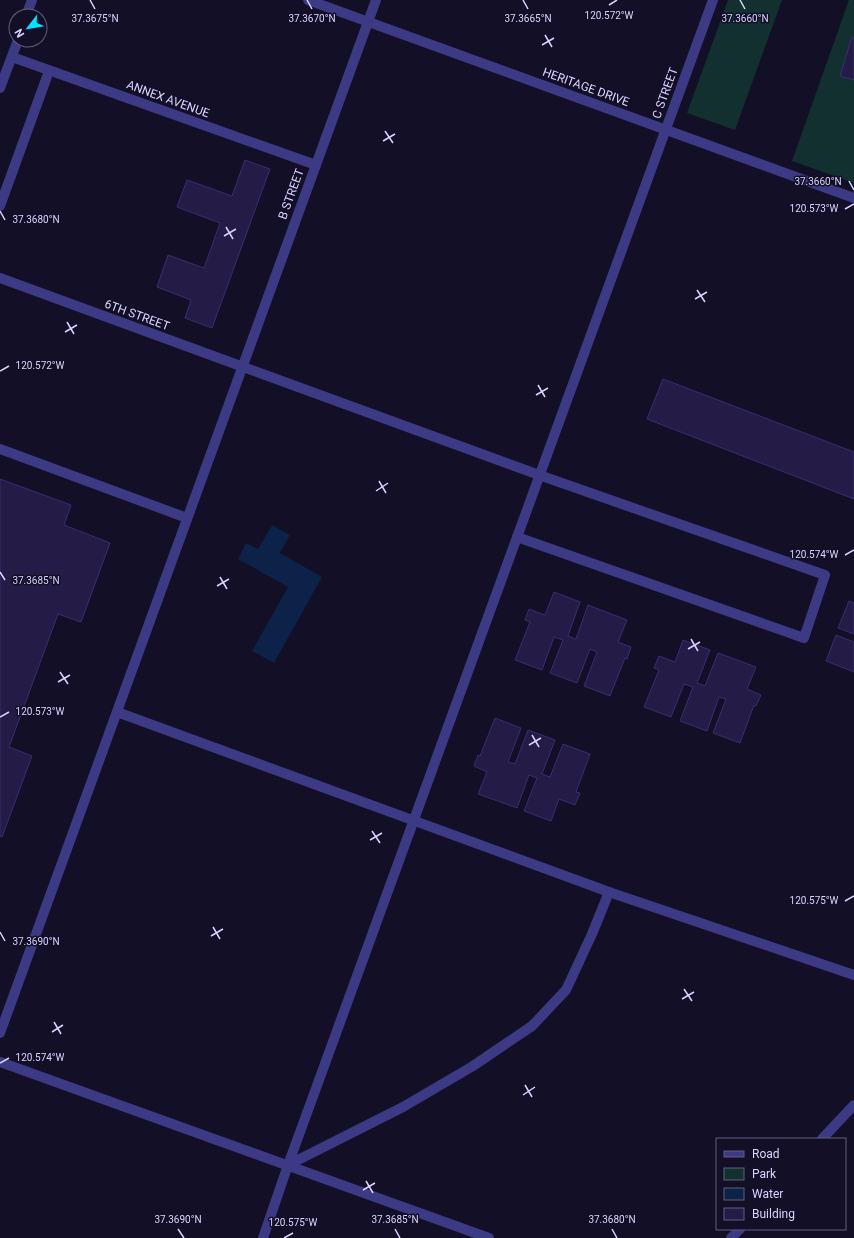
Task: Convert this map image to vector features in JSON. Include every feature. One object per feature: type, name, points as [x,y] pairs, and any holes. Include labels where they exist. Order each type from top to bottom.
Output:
[{"type":"street","name":"HERITAGE DRIVE","points":[[308,0],[854,198]]},
{"type":"street","name":"B STREET","points":[[0,1033],[376,0]]},
{"type":"street","name":"C STREET","points":[[263,1238],[288,1165],[713,0]]},
{"type":"street","points":[[0,88],[15,48]]},
{"type":"street","name":"ANNEX AVENUE","points":[[12,57],[316,165]]},
{"type":"street","points":[[0,206],[50,71]]},
{"type":"street","name":"6TH STREET","points":[[0,278],[539,475],[825,575],[804,638],[517,537]]},
{"type":"street","points":[[0,449],[187,518]]},
{"type":"street","points":[[117,712],[609,892],[854,975]]},
{"type":"street","points":[[288,1165],[403,1106],[473,1066],[532,1026],[566,990],[592,934],[609,892]]},
{"type":"street","points":[[0,1062],[489,1238]]},
{"type":"street","points":[[823,1138],[854,1105]]},
{"type":"street","points":[[732,1238],[739,1230]]},
{"type":"green space","points":[[728,0],[782,0],[735,130],[687,113]]},
{"type":"green space","points":[[849,0],[854,0],[854,183],[792,161]]},
{"type":"water","points":[[272,525],[290,535],[280,553],[322,577],[274,663],[252,651],[288,587],[238,559],[246,543],[258,549]]},
{"type":"building","points":[[852,37],[854,38],[854,80],[840,76]]},
{"type":"building","points":[[245,160],[270,169],[212,328],[185,318],[191,300],[157,287],[168,255],[204,268],[220,223],[177,207],[187,180],[232,196]]},
{"type":"building","points":[[663,379],[854,452],[854,499],[647,419]]},
{"type":"building","points":[[0,479],[71,505],[64,525],[110,543],[81,622],[58,614],[9,747],[32,756],[2,837],[0,836]]},
{"type":"building","points":[[554,592],[580,602],[568,636],[576,639],[588,605],[627,620],[618,642],[631,647],[610,696],[584,686],[597,652],[590,649],[577,683],[550,673],[563,640],[554,637],[542,670],[515,660],[530,622],[525,620],[529,609],[545,615]]},
{"type":"building","points":[[849,601],[854,603],[854,634],[838,628]]},
{"type":"building","points":[[836,635],[854,642],[854,672],[826,661]]},
{"type":"building","points":[[683,640],[710,650],[697,683],[705,686],[718,653],[756,667],[747,689],[761,695],[756,706],[754,705],[740,743],[713,733],[726,699],[719,697],[707,731],[680,721],[693,687],[684,684],[671,717],[644,707],[659,670],[654,668],[659,656],[675,662]]},
{"type":"building","points":[[495,718],[521,728],[508,762],[515,764],[528,730],[555,740],[542,774],[550,777],[563,744],[590,754],[576,792],[580,793],[575,805],[559,799],[551,821],[524,811],[537,778],[529,775],[517,808],[478,794],[487,772],[474,766],[478,755],[480,756]]}]
